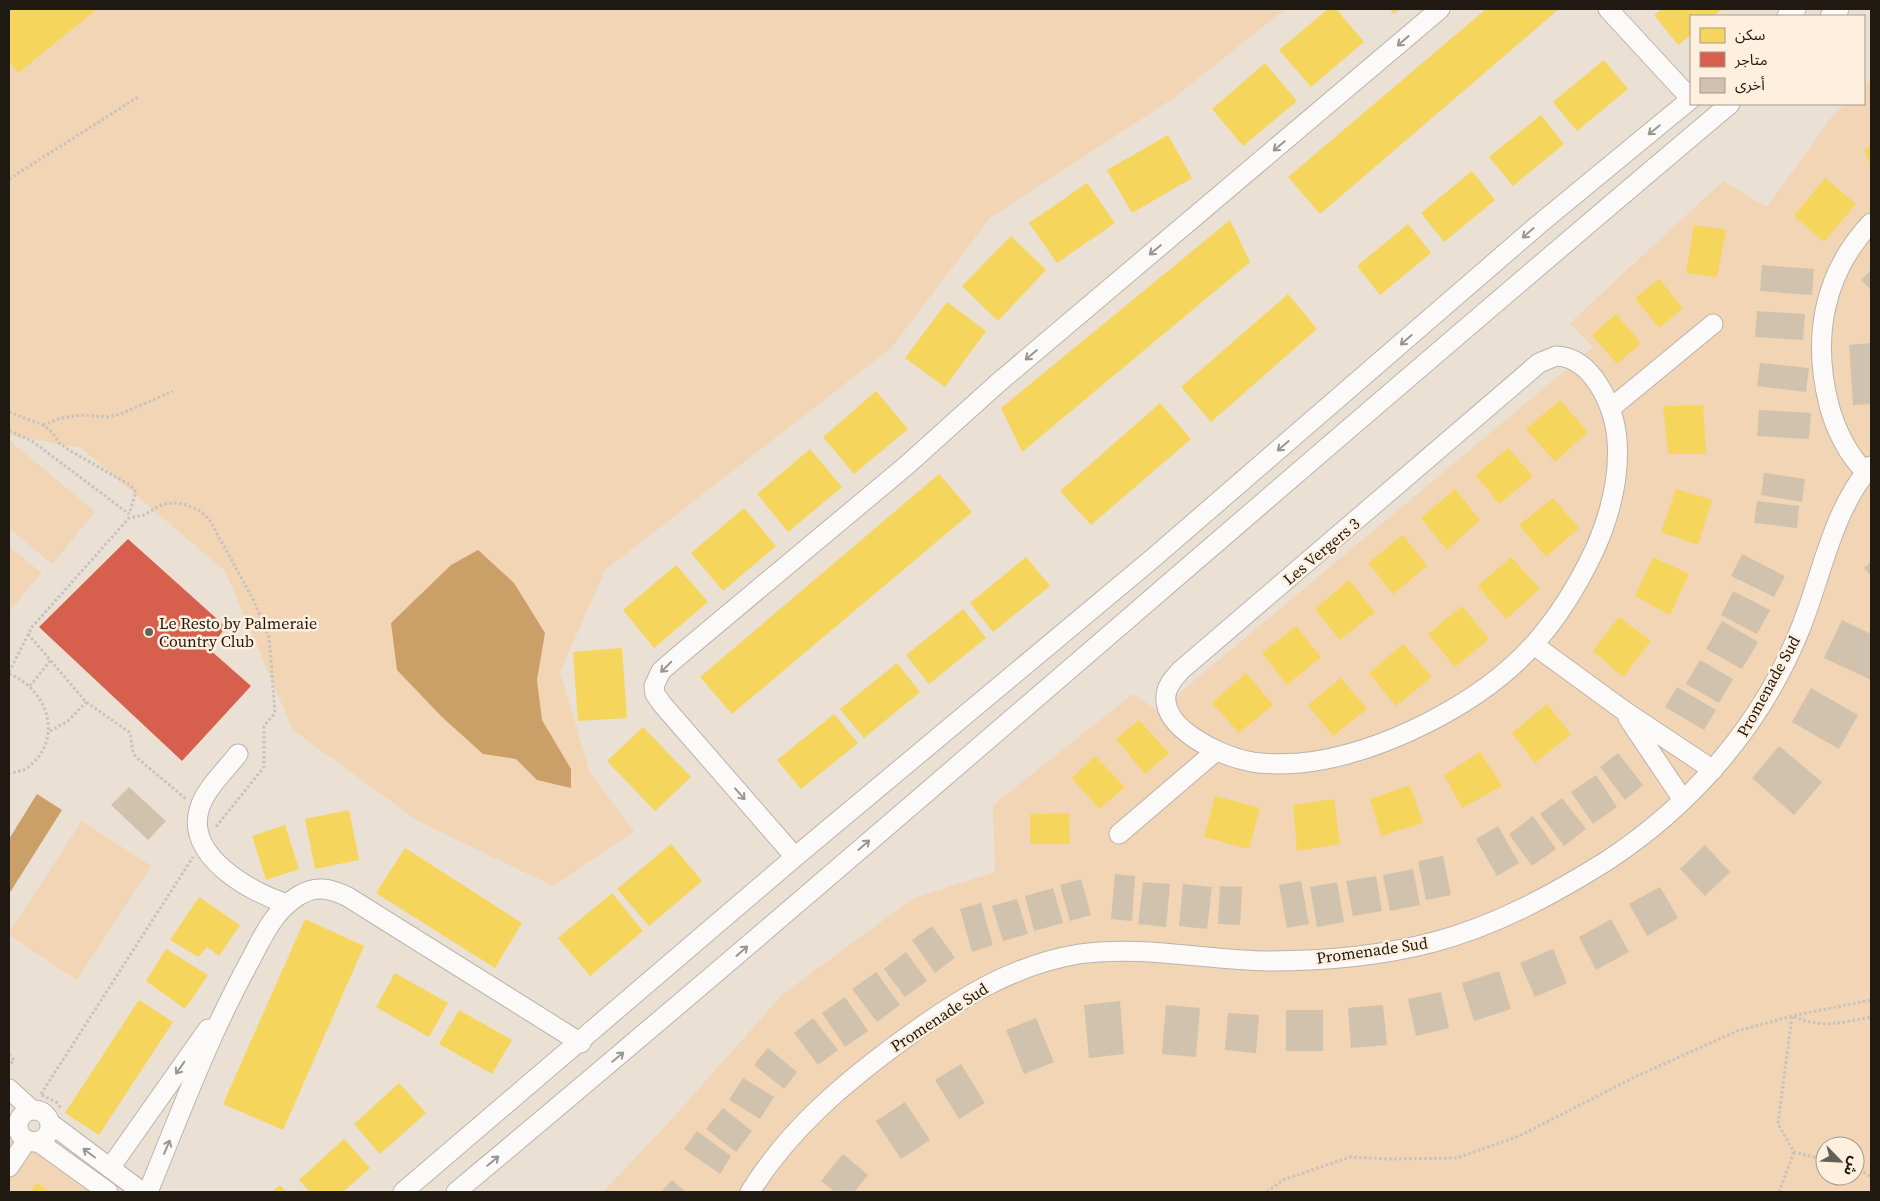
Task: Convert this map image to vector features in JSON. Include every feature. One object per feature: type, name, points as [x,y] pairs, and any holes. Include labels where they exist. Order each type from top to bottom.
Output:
[{"type":"street","points":[[795,857],[662,704],[655,694],[654,686],[661,672],[703,634],[907,465],[998,383],[1440,9]]},
{"type":"street","points":[[1608,9],[1690,98]]},
{"type":"street","points":[[403,1192],[581,1043],[795,857],[1166,546],[1538,224],[1690,100]]},
{"type":"street","points":[[456,1192],[698,989],[1058,678],[1729,105]]},
{"type":"street","points":[[1869,469],[1848,448],[1833,418],[1822,368],[1820,341],[1826,304],[1838,268],[1853,245],[1871,223]]},
{"type":"street","points":[[1611,408],[1713,324]]},
{"type":"street","name":"Les Vergers 3","points":[[1556,356],[1563,356],[1577,363],[1597,385],[1611,408],[1616,432],[1618,464],[1616,484],[1602,534],[1572,594],[1534,645],[1496,679],[1440,716],[1418,728],[1367,748],[1301,763],[1282,764],[1248,761],[1216,751],[1192,737],[1169,710],[1166,694],[1170,684],[1180,671],[1539,363],[1556,356]]},
{"type":"street","name":"Promenade Sud","points":[[750,1192],[790,1137],[845,1084],[938,1014],[1008,974],[1068,956],[1099,952],[1269,961],[1353,956],[1434,942],[1511,913],[1544,898],[1630,844],[1682,800],[1713,770],[1747,728],[1776,679],[1799,632],[1844,507],[1869,469]]},
{"type":"street","points":[[1534,645],[1623,710],[1713,770]]},
{"type":"street","points":[[1623,710],[1682,800]]},
{"type":"street","points":[[1120,834],[1216,751]]},
{"type":"street","points":[[238,754],[203,799],[198,810],[197,826],[202,843],[214,860],[247,887],[266,898],[286,904]]},
{"type":"street","points":[[110,1168],[228,1000],[271,922],[286,904],[312,890],[320,888],[338,892],[581,1043]]},
{"type":"street","points":[[148,1192],[228,1000]]},
{"type":"street","points":[[9,1089],[27,1121],[108,1192]]},
{"type":"street","points":[[9,1167],[27,1121],[42,1112],[50,1123],[142,1192]]},
{"type":"path","points":[[9,179],[138,97]]},
{"type":"path","points":[[43,425],[61,418],[82,415],[106,417],[121,414],[173,391]]},
{"type":"path","points":[[9,412],[43,425],[69,450],[135,488],[136,497],[131,515],[28,634],[9,673],[30,686],[38,697],[45,712],[50,731],[42,753],[26,769],[9,774]]},
{"type":"path","points":[[9,431],[32,441],[131,515],[144,515],[163,504],[175,503],[187,505],[200,511],[208,519],[254,601],[269,637],[275,713],[264,726],[264,767],[202,843],[27,1121]]},
{"type":"path","points":[[28,634],[86,702],[129,732],[132,737],[132,749],[136,757],[198,810]]},
{"type":"path","points":[[30,686],[50,661]]},
{"type":"path","points":[[50,731],[68,721],[86,702]]},
{"type":"path","points":[[1267,1192],[1283,1180],[1350,1156],[1391,1159],[1457,1158],[1519,1136],[1637,1076],[1737,1031],[1792,1016],[1871,1000]]},
{"type":"path","points":[[1792,1016],[1811,1024],[1823,1026],[1871,1017]]},
{"type":"path","points":[[1792,1016],[1778,1124],[1794,1152],[1815,1157]]},
{"type":"path","points":[[9,1054],[14,1060],[9,1064]]},
{"type":"path","points":[[1779,1192],[1794,1152]]},
{"type":"shaded area","points":[[9,9],[1285,9],[1175,97],[990,218],[891,348],[605,570],[560,672],[590,773],[634,831],[553,886],[418,821],[293,730],[225,571],[81,448],[9,435]]},
{"type":"shaded area","points":[[1871,79],[1871,1192],[603,1192],[670,1121],[783,994],[912,899],[995,872],[993,805],[1133,694],[1158,711],[1593,347],[1570,323],[1723,181],[1767,207],[1831,118],[1844,105],[1865,105],[1865,85]]},
{"type":"shaded area","points":[[9,440],[95,512],[52,564],[9,528]]},
{"type":"shaded area","points":[[9,546],[41,573],[9,612]]},
{"type":"shaded area","points":[[478,550],[514,583],[545,633],[537,680],[542,720],[571,769],[571,788],[537,780],[516,759],[483,754],[442,717],[397,670],[391,623],[451,565]]},
{"type":"shaded area","points":[[37,794],[62,810],[9,894],[9,839]]},
{"type":"shaded area","points":[[82,821],[151,866],[77,980],[9,935],[9,933]]},
{"type":"shaded area","points":[[9,1131],[91,1192],[9,1192]]},
{"type":"building: سكن","points":[[11,9],[97,9],[18,73],[9,61],[9,11]]},
{"type":"building: سكن","points":[[1328,9],[1336,9],[1364,42],[1311,87],[1279,50]]},
{"type":"building: سكن","points":[[1389,9],[1400,9],[1394,14]]},
{"type":"building: سكن","points":[[1486,9],[1559,9],[1320,214],[1288,177]]},
{"type":"building: سكن","points":[[1662,9],[1723,9],[1714,15],[1690,15],[1690,36],[1678,45],[1654,15]]},
{"type":"building: سكن","points":[[1604,60],[1628,89],[1577,131],[1553,102]]},
{"type":"building: سكن","points":[[1265,63],[1297,101],[1243,146],[1212,109]]},
{"type":"building: سكن","points":[[1541,115],[1564,144],[1513,186],[1489,157]]},
{"type":"building: سكن","points":[[1168,135],[1192,178],[1132,213],[1107,170]]},
{"type":"building: سكن","points":[[1871,146],[1871,168],[1864,149]]},
{"type":"building: سكن","points":[[1472,171],[1495,200],[1444,242],[1421,213]]},
{"type":"building: سكن","points":[[1825,178],[1856,204],[1824,242],[1794,216]]},
{"type":"building: سكن","points":[[1087,183],[1115,223],[1057,263],[1029,223]]},
{"type":"building: سكن","points":[[1230,220],[1250,262],[1022,452],[1001,408]]},
{"type":"building: سكن","points":[[1408,224],[1431,253],[1380,295],[1357,266]]},
{"type":"building: سكن","points":[[1694,225],[1726,230],[1717,277],[1686,273]]},
{"type":"building: سكن","points":[[1011,236],[1046,270],[998,321],[962,286]]},
{"type":"building: سكن","points":[[1659,279],[1683,308],[1659,328],[1635,298]]},
{"type":"building: سكن","points":[[1288,294],[1317,329],[1211,422],[1181,387]]},
{"type":"building: سكن","points":[[947,302],[986,331],[945,387],[905,358]]},
{"type":"building: سكن","points":[[1616,314],[1641,343],[1617,364],[1592,335]]},
{"type":"building: سكن","points":[[876,391],[908,429],[854,474],[823,437]]},
{"type":"building: سكن","points":[[1560,400],[1588,432],[1555,462],[1526,429]]},
{"type":"building: سكن","points":[[1160,403],[1191,439],[1091,525],[1060,491]]},
{"type":"building: سكن","points":[[1703,405],[1706,454],[1668,454],[1663,406]]},
{"type":"building: سكن","points":[[1508,448],[1533,476],[1499,504],[1476,475]]},
{"type":"building: سكن","points":[[810,449],[842,487],[788,532],[757,494]]},
{"type":"building: سكن","points":[[939,474],[972,512],[732,714],[700,677]]},
{"type":"building: سكن","points":[[1455,489],[1480,520],[1447,550],[1421,518]]},
{"type":"building: سكن","points":[[1676,489],[1712,500],[1698,545],[1661,532]]},
{"type":"building: سكن","points":[[1553,498],[1579,528],[1546,557],[1519,525]]},
{"type":"building: سكن","points":[[744,508],[776,546],[723,591],[691,553]]},
{"type":"building: سكن","points":[[1403,535],[1427,566],[1393,594],[1368,563]]},
{"type":"building: سكن","points":[[1026,557],[1050,586],[993,632],[970,603]]},
{"type":"building: سكن","points":[[1511,557],[1540,589],[1506,619],[1478,586]]},
{"type":"building: سكن","points":[[1653,557],[1689,574],[1670,615],[1635,596]]},
{"type":"building: سكن","points":[[676,565],[708,602],[654,648],[623,610]]},
{"type":"building: سكن","points":[[1349,580],[1375,612],[1340,640],[1315,609]]},
{"type":"building: سكن","points":[[1462,606],[1489,639],[1455,667],[1428,634]]},
{"type":"building: سكن","points":[[963,609],[986,638],[929,684],[906,655]]},
{"type":"building: سكن","points":[[1619,617],[1651,641],[1623,677],[1593,651]]},
{"type":"building: سكن","points":[[1296,626],[1321,657],[1287,685],[1262,653]]},
{"type":"building: سكن","points":[[1403,644],[1432,677],[1396,706],[1369,673]]},
{"type":"building: سكن","points":[[622,648],[627,718],[578,721],[573,652]]},
{"type":"building: سكن","points":[[897,663],[920,692],[864,738],[840,709]]},
{"type":"building: سكن","points":[[1246,673],[1273,705],[1239,733],[1212,703]]},
{"type":"building: سكن","points":[[1341,678],[1367,709],[1333,736],[1308,705]]},
{"type":"building: سكن","points":[[1547,704],[1571,734],[1535,763],[1512,733]]},
{"type":"building: سكن","points":[[834,714],[858,743],[801,789],[777,760]]},
{"type":"building: سكن","points":[[1139,720],[1169,753],[1145,774],[1116,739]]},
{"type":"building: سكن","points":[[643,727],[691,777],[655,811],[607,761]]},
{"type":"building: سكن","points":[[1480,752],[1502,786],[1462,808],[1444,775]]},
{"type":"building: سكن","points":[[1095,756],[1125,787],[1099,809],[1072,778]]},
{"type":"building: سكن","points":[[1410,785],[1423,823],[1381,836],[1370,799]]},
{"type":"building: سكن","points":[[1215,796],[1260,808],[1249,849],[1204,837]]},
{"type":"building: سكن","points":[[1334,799],[1340,844],[1297,851],[1293,805]]},
{"type":"building: سكن","points":[[349,810],[359,860],[315,869],[305,819]]},
{"type":"building: سكن","points":[[1069,813],[1070,844],[1030,844],[1030,814]]},
{"type":"building: سكن","points":[[285,825],[299,869],[266,880],[252,836]]},
{"type":"building: سكن","points":[[671,844],[702,881],[649,926],[617,889]]},
{"type":"building: سكن","points":[[405,848],[522,923],[495,968],[376,893]]},
{"type":"building: سكن","points":[[612,893],[643,931],[590,976],[558,938]]},
{"type":"building: سكن","points":[[199,897],[240,925],[219,956],[207,947],[198,957],[170,940]]},
{"type":"building: سكن","points":[[305,919],[364,946],[283,1130],[223,1104]]},
{"type":"building: سكن","points":[[166,949],[208,975],[185,1009],[146,981]]},
{"type":"building: سكن","points":[[395,973],[448,1003],[429,1037],[376,1007]]},
{"type":"building: سكن","points":[[139,1000],[173,1022],[99,1135],[65,1113]]},
{"type":"building: سكن","points":[[459,1010],[512,1040],[492,1074],[439,1044]]},
{"type":"building: سكن","points":[[399,1083],[426,1113],[380,1154],[354,1124]]},
{"type":"building: سكن","points":[[344,1139],[370,1168],[343,1192],[310,1192],[299,1180]]},
{"type":"building: سكن","points":[[37,1183],[49,1192],[30,1192]]},
{"type":"building: سكن","points":[[280,1185],[287,1192],[272,1192]]},
{"type":"building: متاجر","points":[[128,539],[226,627],[209,649],[251,686],[182,761],[39,627]]},
{"type":"building: أخرى","points":[[1762,265],[1814,269],[1812,295],[1760,291]]},
{"type":"building: أخرى","points":[[1871,270],[1871,290],[1861,280]]},
{"type":"building: أخرى","points":[[1757,311],[1805,314],[1803,340],[1755,337]]},
{"type":"building: أخرى","points":[[1871,343],[1871,404],[1853,405],[1849,345]]},
{"type":"building: أخرى","points":[[1760,363],[1809,368],[1806,392],[1757,386]]},
{"type":"building: أخرى","points":[[1759,410],[1811,413],[1809,439],[1757,436]]},
{"type":"building: أخرى","points":[[1764,473],[1805,479],[1802,502],[1761,495]]},
{"type":"building: أخرى","points":[[1757,501],[1799,506],[1797,528],[1754,523]]},
{"type":"building: أخرى","points":[[1742,554],[1785,576],[1774,597],[1731,576]]},
{"type":"building: أخرى","points":[[1871,562],[1871,576],[1864,568]]},
{"type":"building: أخرى","points":[[1733,591],[1770,610],[1757,634],[1721,615]]},
{"type":"building: أخرى","points":[[1842,620],[1871,634],[1871,680],[1824,658]]},
{"type":"building: أخرى","points":[[1722,621],[1758,642],[1742,669],[1706,649]]},
{"type":"building: أخرى","points":[[1700,660],[1733,679],[1719,703],[1686,684]]},
{"type":"building: أخرى","points":[[1677,687],[1716,710],[1704,730],[1665,707]]},
{"type":"building: أخرى","points":[[1811,688],[1858,715],[1839,749],[1792,722]]},
{"type":"building: أخرى","points":[[1779,746],[1822,782],[1794,815],[1752,778]]},
{"type":"building: أخرى","points":[[1618,753],[1643,785],[1625,800],[1600,767]]},
{"type":"building: أخرى","points":[[1596,775],[1617,807],[1593,824],[1571,792]]},
{"type":"building: أخرى","points":[[129,787],[166,821],[148,840],[111,805]]},
{"type":"building: أخرى","points":[[1562,798],[1586,829],[1564,846],[1540,814]]},
{"type":"building: أخرى","points":[[1533,816],[1556,849],[1532,866],[1509,834]]},
{"type":"building: أخرى","points":[[1498,826],[1519,863],[1497,876],[1476,839]]},
{"type":"building: أخرى","points":[[1705,845],[1730,872],[1705,896],[1680,869]]},
{"type":"building: أخرى","points":[[1443,856],[1451,895],[1426,900],[1418,861]]},
{"type":"building: أخرى","points":[[1413,869],[1420,905],[1390,911],[1383,875]]},
{"type":"building: أخرى","points":[[1115,874],[1135,876],[1132,921],[1111,919]]},
{"type":"building: أخرى","points":[[1376,876],[1382,911],[1353,916],[1346,881]]},
{"type":"building: أخرى","points":[[1081,879],[1091,915],[1070,921],[1060,885]]},
{"type":"building: أخرى","points":[[1301,881],[1309,924],[1287,928],[1279,885]]},
{"type":"building: أخرى","points":[[1143,882],[1170,884],[1166,927],[1138,924]]},
{"type":"building: أخرى","points":[[1337,882],[1344,922],[1317,927],[1310,887]]},
{"type":"building: أخرى","points":[[1183,884],[1212,887],[1207,929],[1179,926]]},
{"type":"building: أخرى","points":[[1220,886],[1242,887],[1240,925],[1218,924]]},
{"type":"building: أخرى","points":[[1660,887],[1678,918],[1647,936],[1629,904]]},
{"type":"building: أخرى","points":[[1053,888],[1063,923],[1034,931],[1025,896]]},
{"type":"building: أخرى","points":[[1017,899],[1028,934],[1003,941],[992,906]]},
{"type":"building: أخرى","points":[[981,903],[993,945],[972,952],[960,909]]},
{"type":"building: أخرى","points":[[1611,919],[1629,952],[1596,970],[1579,937]]},
{"type":"building: أخرى","points":[[932,926],[955,958],[935,973],[912,940]]},
{"type":"building: أخرى","points":[[1553,949],[1567,983],[1535,997],[1520,963]]},
{"type":"building: أخرى","points":[[906,952],[927,981],[905,997],[884,969]]},
{"type":"building: أخرى","points":[[1499,971],[1511,1009],[1474,1021],[1462,983]]},
{"type":"building: أخرى","points":[[876,972],[900,1005],[877,1022],[852,989]]},
{"type":"building: أخرى","points":[[1441,992],[1449,1028],[1416,1036],[1408,999]]},
{"type":"building: أخرى","points":[[845,997],[868,1031],[845,1047],[822,1013]]},
{"type":"building: أخرى","points":[[1120,1001],[1124,1054],[1089,1058],[1084,1005]]},
{"type":"building: أخرى","points":[[1166,1005],[1200,1008],[1196,1057],[1162,1054]]},
{"type":"building: أخرى","points":[[1383,1005],[1387,1045],[1351,1048],[1348,1008]]},
{"type":"building: أخرى","points":[[1286,1010],[1323,1010],[1323,1051],[1286,1051]]},
{"type":"building: أخرى","points":[[1228,1013],[1259,1015],[1256,1053],[1225,1050]]},
{"type":"building: أخرى","points":[[813,1018],[838,1050],[818,1065],[794,1033]]},
{"type":"building: أخرى","points":[[1036,1018],[1054,1062],[1024,1074],[1006,1030]]},
{"type":"building: أخرى","points":[[768,1048],[797,1072],[784,1089],[754,1065]]},
{"type":"building: أخرى","points":[[961,1064],[985,1103],[959,1119],[935,1080]]},
{"type":"building: أخرى","points":[[743,1078],[774,1097],[760,1119],[729,1100]]},
{"type":"building: أخرى","points":[[905,1102],[930,1140],[901,1159],[876,1121]]},
{"type":"building: أخرى","points":[[723,1108],[752,1131],[736,1152],[706,1129]]},
{"type":"building: أخرى","points":[[697,1131],[731,1156],[720,1174],[684,1149]]},
{"type":"building: أخرى","points":[[843,1154],[868,1175],[854,1192],[835,1192],[821,1181]]},
{"type":"building: أخرى","points":[[672,1180],[686,1192],[661,1192]]},
{"type":"place","name":"Le Resto by Palmeraie Country Club","points":[[149,632]]}]
